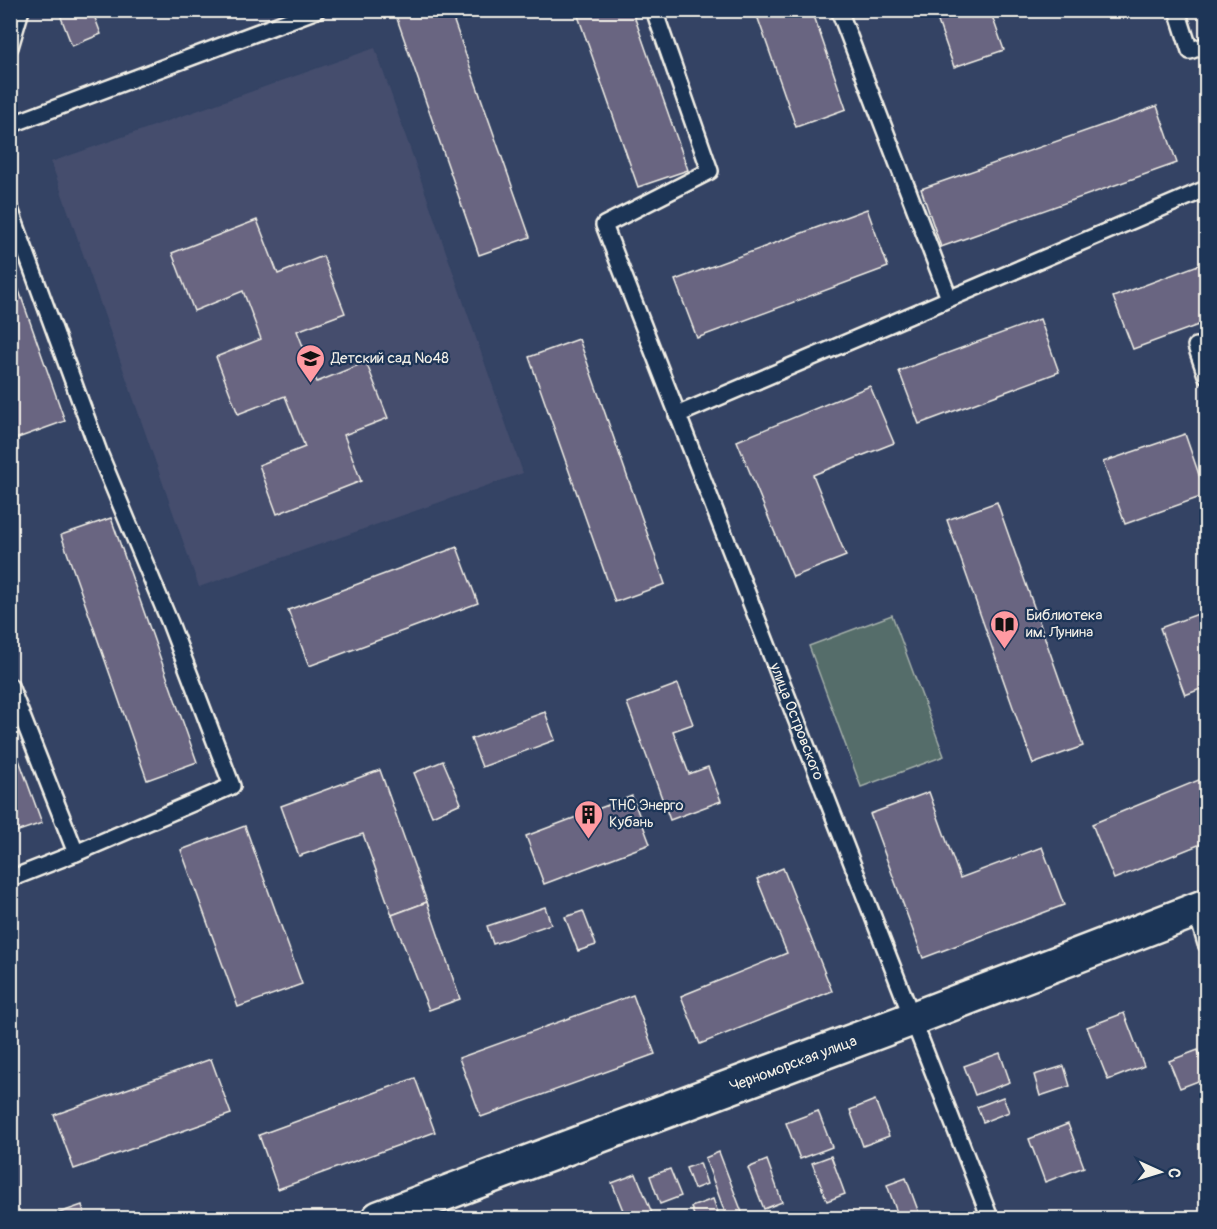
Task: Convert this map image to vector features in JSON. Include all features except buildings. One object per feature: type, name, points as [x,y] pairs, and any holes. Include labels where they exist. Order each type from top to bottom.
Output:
[{"type":"main road","name":"Черноморская улица","points":[[379,1218],[912,1019],[1201,908]]},
{"type":"lane","points":[[10,47],[21,10]]},
{"type":"lane","points":[[10,125],[317,10]]},
{"type":"lane","name":"улица Островского","points":[[654,10],[710,171],[604,225],[990,1218]]},
{"type":"lane","points":[[839,10],[950,298]]},
{"type":"lane","points":[[1177,10],[1190,51],[1206,45]]},
{"type":"lane","points":[[677,415],[1206,189]]},
{"type":"lane","points":[[10,209],[100,455],[170,623],[232,786],[10,879]]},
{"type":"lane","points":[[1196,346],[1206,375]]},
{"type":"lane","points":[[10,686],[76,853]]},
{"type":"lane","points":[[1201,908],[1206,944]]},
{"type":"shaded area","name":"Детский сад №48","points":[[375,48],[523,473],[199,587],[51,162]]},
{"type":"green space","points":[[892,615],[944,756],[861,787],[809,646]]},
{"type":"place","name":"Детский сад №48","points":[[310,384]]},
{"type":"place","name":"Библиотека им. Лунина","points":[[1005,650]]},
{"type":"place","name":"ТНС Энерго Кубань","points":[[588,840]]}]
